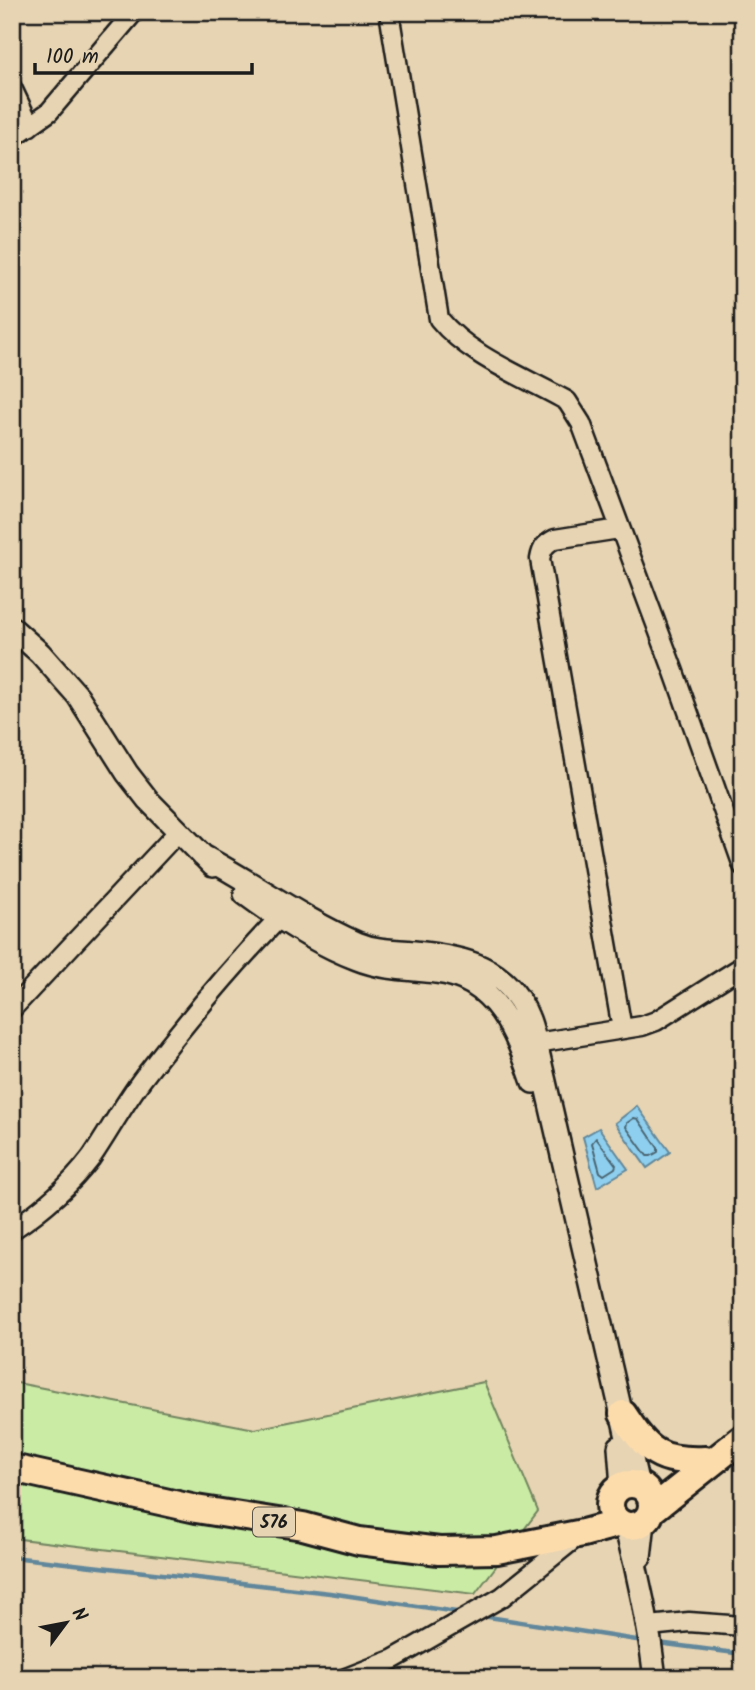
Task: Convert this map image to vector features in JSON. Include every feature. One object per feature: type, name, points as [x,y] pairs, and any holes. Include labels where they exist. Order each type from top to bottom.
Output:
[{"type":"main road","points":[[623,1414],[637,1435],[657,1452],[680,1461],[724,1450]]},
{"type":"main road","points":[[539,1542],[583,1533],[724,1450]]},
{"type":"main road","name":"576","points":[[12,1468],[195,1509],[303,1526],[359,1541],[439,1551],[497,1550],[539,1542]]},
{"type":"main road","points":[[539,1542],[585,1516],[632,1505]]},
{"type":"street","points":[[12,138],[49,112],[134,12]]},
{"type":"street","points":[[389,12],[439,319],[448,330],[506,370],[567,401],[581,423],[743,866]]},
{"type":"street","points":[[12,88],[30,126]]},
{"type":"street","points":[[619,529],[555,539],[547,543],[540,559],[622,1030]]},
{"type":"street","points":[[12,628],[40,653],[78,696],[134,782],[177,833],[231,885],[279,918],[357,960],[459,977],[482,991],[528,1044]]},
{"type":"street","points":[[12,1009],[177,833]]},
{"type":"street","points":[[203,856],[302,914],[364,946],[383,951],[449,956],[487,968],[504,981],[528,1017],[528,1044],[570,1191],[623,1414],[640,1580],[655,1678]]},
{"type":"street","points":[[12,1230],[37,1214],[61,1193],[89,1160],[142,1079],[242,956],[279,918]]},
{"type":"street","points":[[528,1044],[622,1030],[656,1021],[743,966]]},
{"type":"street","points":[[612,1371],[632,1505]]},
{"type":"street","points":[[346,1678],[392,1660],[502,1597],[583,1533]]},
{"type":"street","points":[[649,1626],[689,1622],[743,1626]]},
{"type":"green space","points":[[12,1382],[255,1429],[484,1382],[538,1511],[475,1594],[12,1538]]},
{"type":"water","points":[[637,1106],[670,1152],[647,1168],[615,1123]]},
{"type":"water","points":[[599,1128],[628,1169],[597,1187],[583,1137]]},
{"type":"waterway","points":[[12,1557],[330,1593],[463,1613]]},
{"type":"waterway","points":[[482,1616],[643,1641]]},
{"type":"waterway","points":[[658,1643],[743,1654]]}]
